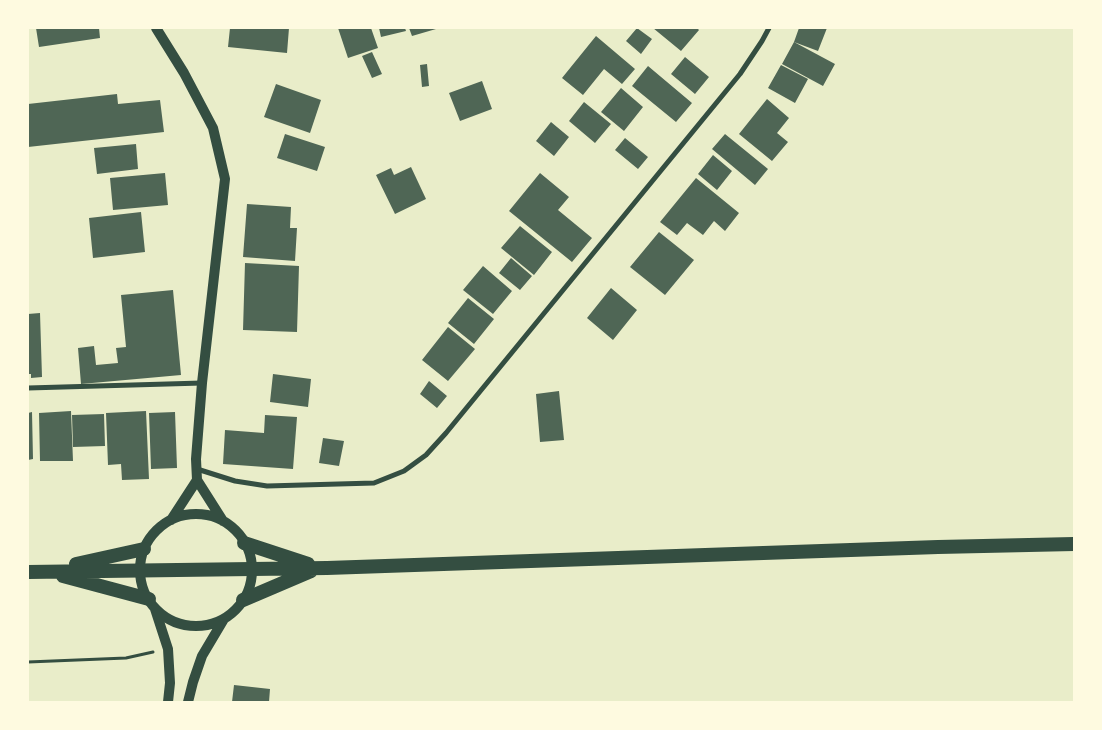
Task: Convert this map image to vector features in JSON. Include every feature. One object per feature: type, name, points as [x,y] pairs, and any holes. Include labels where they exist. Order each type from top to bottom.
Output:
[{"type":"highway","points":[[244,543],[318,568]]},
{"type":"highway","points":[[28,572],[318,568],[929,547],[1074,544]]},
{"type":"highway","points":[[46,571],[144,549]]},
{"type":"highway","points":[[243,600],[318,568]]},
{"type":"highway","points":[[46,571],[152,603]]},
{"type":"main road","points":[[156,28],[184,73],[213,128],[225,179],[202,383],[197,469],[197,480],[223,521]]},
{"type":"main road","points":[[171,520],[197,480]]},
{"type":"main road","points":[[190,514],[209,515],[223,521],[238,533],[244,543],[252,568],[247,594],[236,610],[220,621],[201,626],[188,626],[170,620],[152,603],[144,591],[141,570],[144,549],[155,531],[171,520],[190,514]]},
{"type":"main road","points":[[152,603],[168,649],[170,683],[168,702]]},
{"type":"main road","points":[[188,702],[202,656],[224,618]]},
{"type":"street","points":[[197,469],[235,481],[267,486],[374,483],[404,471],[426,455],[740,74],[762,42],[769,28]]},
{"type":"street","points":[[28,388],[202,383]]},
{"type":"path","points":[[28,662],[126,658],[168,649]]},
{"type":"building","points":[[36,28],[99,28],[100,38],[39,47]]},
{"type":"building","points":[[230,28],[289,28],[287,53],[228,47]]},
{"type":"building","points":[[338,28],[371,28],[378,48],[348,58]]},
{"type":"building","points":[[379,28],[405,28],[406,31],[381,37]]},
{"type":"building","points":[[409,28],[435,28],[436,29],[412,36]]},
{"type":"building","points":[[637,28],[652,39],[641,54],[626,41]]},
{"type":"building","points":[[653,28],[697,28],[699,30],[681,51]]},
{"type":"building","points":[[799,28],[827,28],[818,51],[794,42]]},
{"type":"building","points":[[596,36],[635,69],[622,84],[604,69],[583,95],[562,78]]},
{"type":"building","points":[[794,42],[835,64],[823,86],[782,64]]},
{"type":"building","points":[[372,52],[382,74],[372,78],[362,56]]},
{"type":"building","points":[[685,57],[709,77],[695,94],[671,74]]},
{"type":"building","points":[[427,64],[429,86],[422,87],[420,65]]},
{"type":"building","points":[[781,65],[808,79],[795,103],[768,88]]},
{"type":"building","points":[[648,66],[692,103],[676,122],[632,86]]},
{"type":"building","points":[[482,81],[492,109],[460,121],[449,93]]},
{"type":"building","points":[[276,84],[321,100],[310,133],[264,117]]},
{"type":"building","points":[[621,88],[643,107],[624,131],[601,112]]},
{"type":"building","points":[[117,94],[118,104],[160,100],[164,132],[28,147],[28,104]]},
{"type":"building","points":[[767,99],[789,118],[777,133],[788,142],[772,161],[739,134]]},
{"type":"building","points":[[584,102],[611,124],[595,143],[569,121]]},
{"type":"building","points":[[551,122],[569,137],[554,156],[536,141]]},
{"type":"building","points":[[285,134],[325,147],[317,171],[277,158]]},
{"type":"building","points":[[725,134],[768,169],[755,185],[712,149]]},
{"type":"building","points":[[625,138],[648,157],[638,169],[615,150]]},
{"type":"building","points":[[136,144],[138,169],[97,174],[94,148]]},
{"type":"building","points":[[713,155],[732,171],[717,190],[698,174]]},
{"type":"building","points":[[411,167],[426,199],[395,214],[376,175],[391,168],[394,175]]},
{"type":"building","points":[[165,173],[168,205],[113,210],[110,178]]},
{"type":"building","points":[[540,173],[569,197],[558,210],[592,238],[572,262],[509,211]]},
{"type":"building","points":[[696,178],[739,213],[725,231],[714,221],[703,235],[687,223],[677,235],[660,222]]},
{"type":"building","points":[[247,204],[291,207],[290,228],[297,228],[295,261],[243,257]]},
{"type":"building","points":[[141,212],[145,252],[93,258],[89,218]]},
{"type":"building","points":[[520,226],[552,252],[534,275],[501,248]]},
{"type":"building","points":[[659,232],[694,260],[665,295],[630,267]]},
{"type":"building","points":[[511,258],[532,276],[520,290],[499,273]]},
{"type":"building","points":[[245,263],[299,266],[297,332],[243,330]]},
{"type":"building","points":[[483,266],[512,291],[493,314],[463,290]]},
{"type":"building","points":[[611,288],[637,310],[613,340],[587,318]]},
{"type":"building","points":[[173,290],[181,375],[81,384],[78,348],[94,346],[96,365],[118,363],[116,348],[126,347],[121,295]]},
{"type":"building","points":[[468,298],[494,319],[474,344],[448,323]]},
{"type":"building","points":[[40,313],[42,377],[31,378],[31,374],[28,374],[28,314]]},
{"type":"building","points":[[448,327],[475,349],[448,381],[422,360]]},
{"type":"building","points":[[273,374],[311,379],[308,407],[270,402]]},
{"type":"building","points":[[429,381],[447,396],[437,408],[420,394]]},
{"type":"building","points":[[559,391],[564,440],[540,442],[536,394]]},
{"type":"building","points":[[71,411],[73,461],[40,461],[39,413]]},
{"type":"building","points":[[146,411],[149,479],[122,480],[121,464],[108,465],[106,413]]},
{"type":"building","points":[[32,412],[33,459],[28,460],[28,413]]},
{"type":"building","points":[[175,412],[177,468],[151,469],[149,413]]},
{"type":"building","points":[[104,414],[105,446],[73,447],[72,415]]},
{"type":"building","points":[[265,415],[297,417],[293,469],[223,464],[225,430],[264,433]]},
{"type":"building","points":[[323,438],[344,441],[339,466],[319,463]]},
{"type":"building","points":[[234,685],[270,689],[269,702],[232,702]]}]
